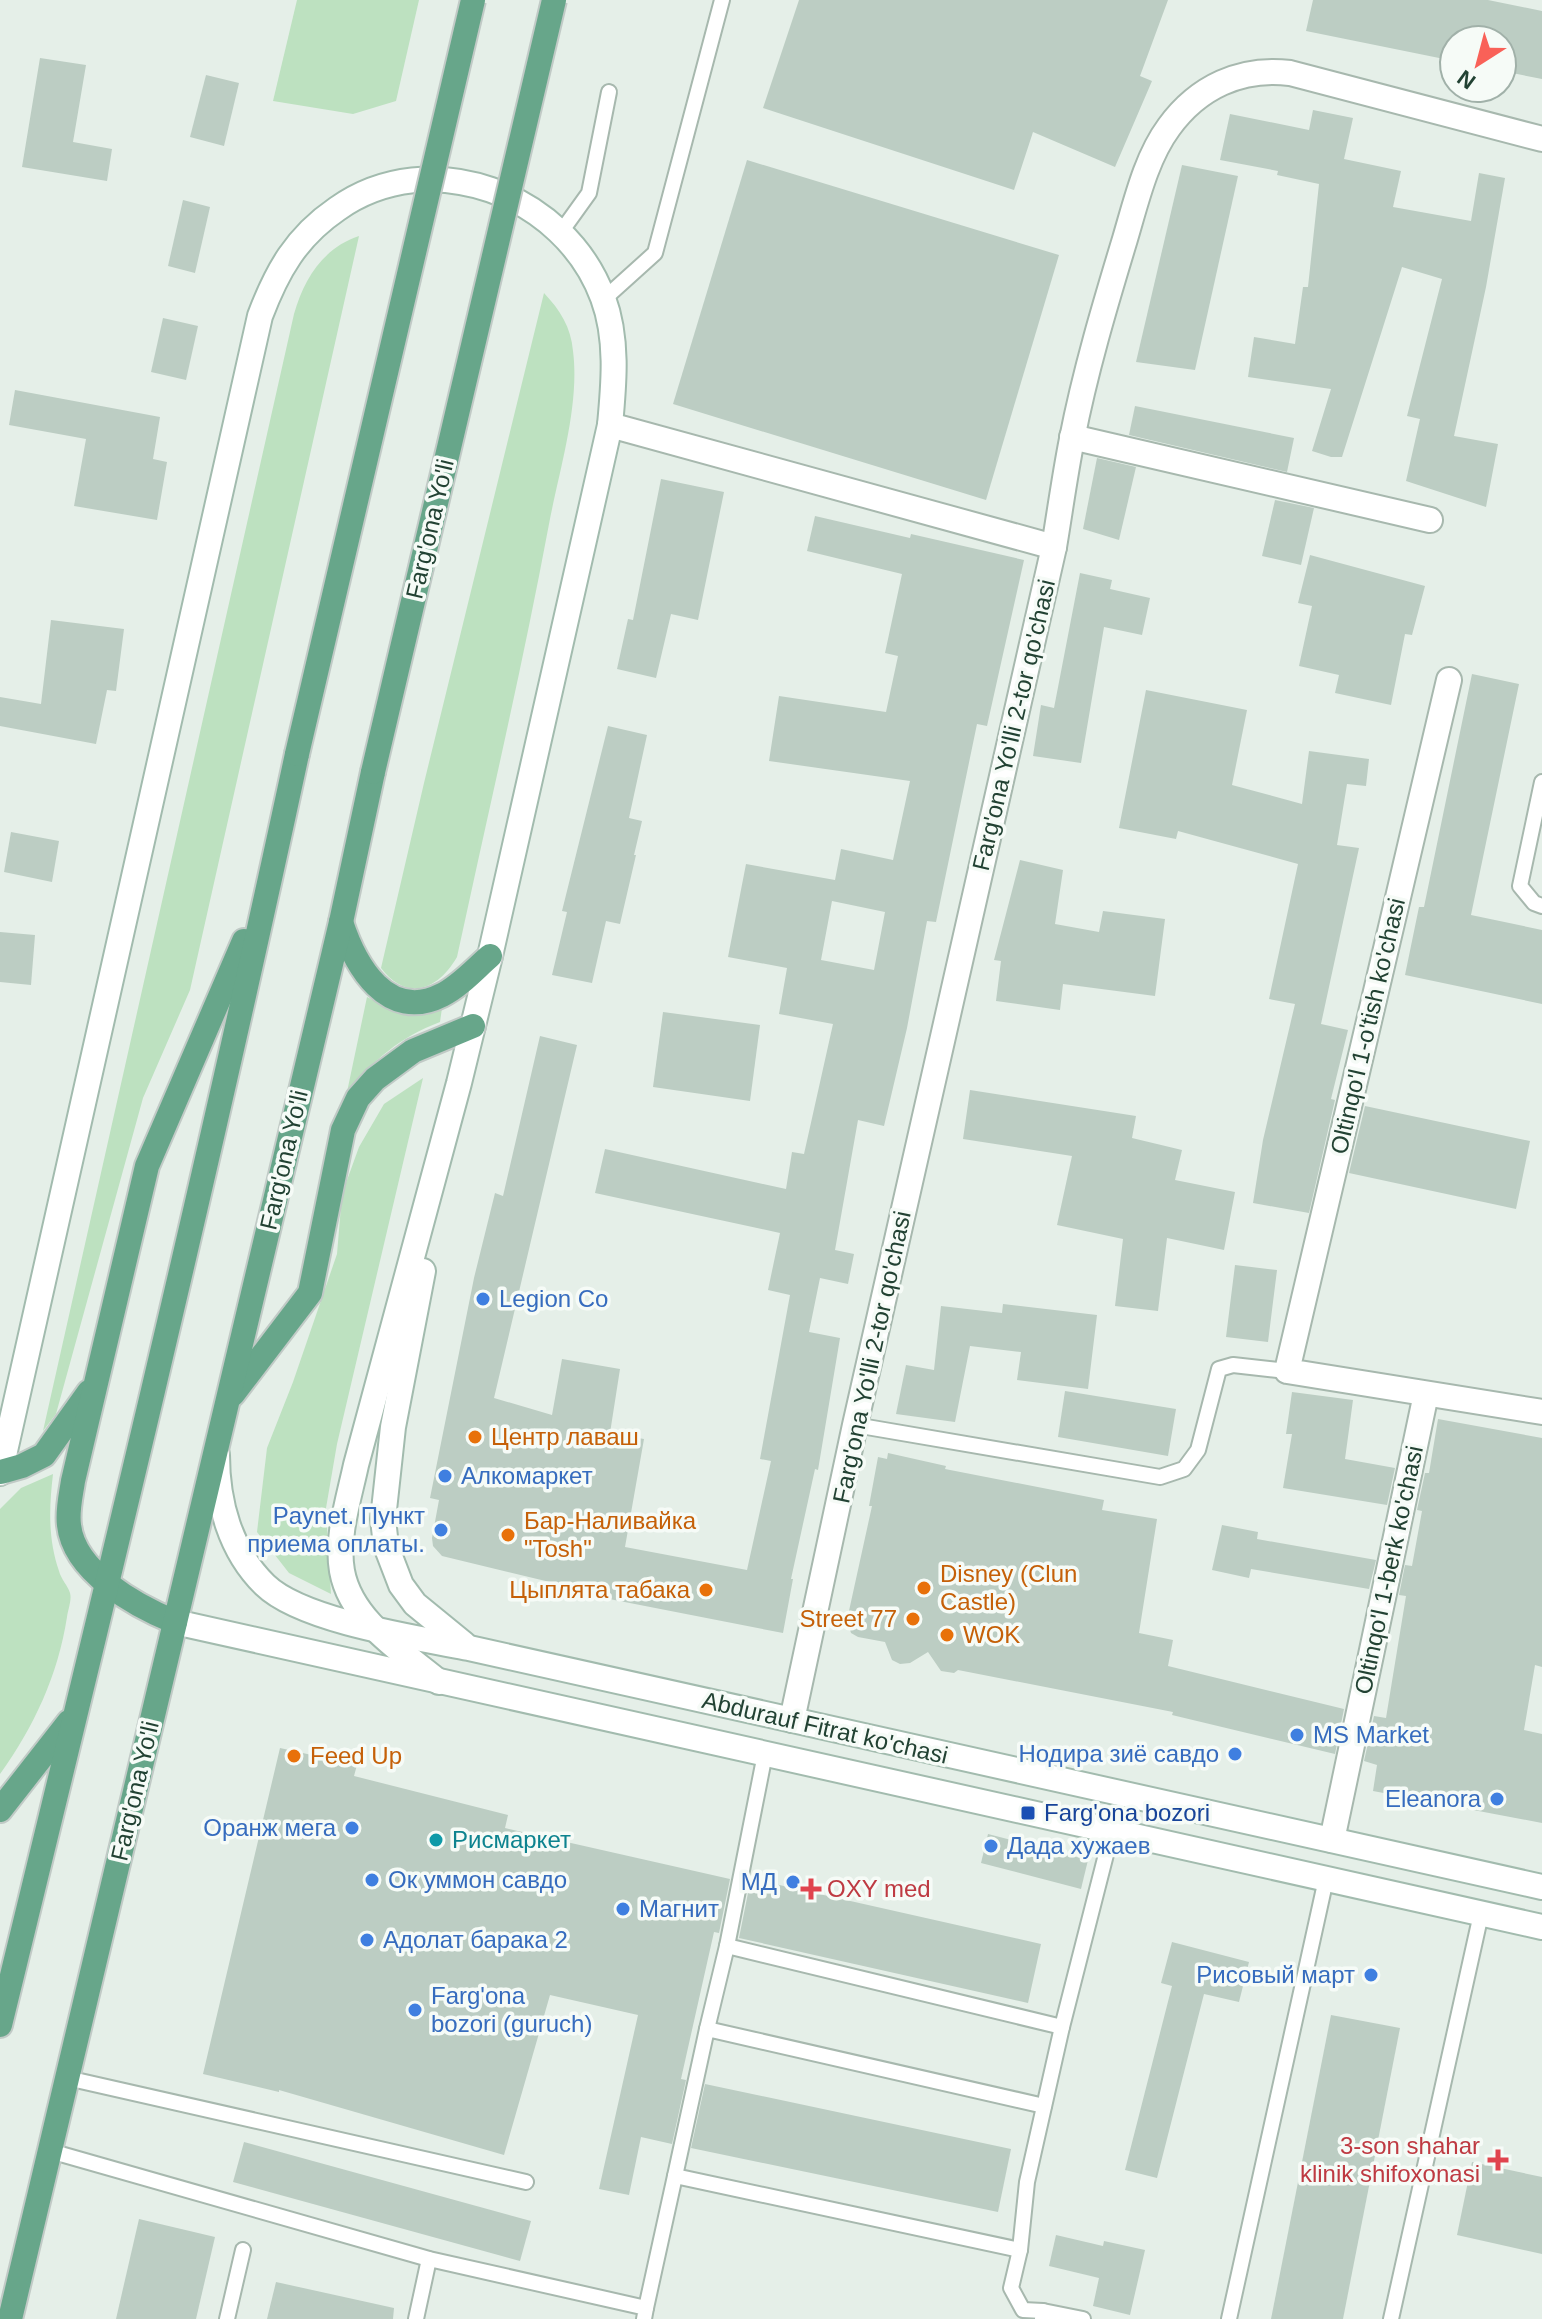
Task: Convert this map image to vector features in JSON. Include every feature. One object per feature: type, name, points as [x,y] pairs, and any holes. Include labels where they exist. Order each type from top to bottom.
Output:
[{"type":"main road","points":[[0,2025],[107,1582],[473,0]]},
{"type":"main road","name":"Farg'ona Yo'li","points":[[10,2319],[341,922],[373,772],[554,0]]},
{"type":"main road","name":"Farg'ona Yo'lli 2-tor qo'chasi","points":[[775,1756],[792,1720],[855,1425],[1054,547],[1072,437],[1109,292],[1157,146],[1168,128],[1197,97],[1233,77],[1269,70],[1542,139]]},
{"type":"main road","points":[[99,1376],[44,1455],[0,1472],[260,316],[281,266],[297,245],[337,208],[360,195],[413,181],[467,182],[493,190],[518,200],[561,232],[586,264],[604,299],[611,326],[613,353],[610,425],[490,956],[356,1465],[344,1522],[341,1569],[346,1587],[377,1631],[439,1682]]},
{"type":"main road","points":[[610,425],[1054,547]]},
{"type":"main road","points":[[1072,437],[1430,520]]},
{"type":"main road","name":"Oltinqo'l 1-o'tish ko'chasi","points":[[1287,1371],[1449,680]]},
{"type":"main road","points":[[175,1622],[139,1605],[107,1582],[82,1556],[69,1525],[73,1481],[147,1166],[269,884]]},
{"type":"main road","points":[[341,922],[362,968],[378,987],[402,1001],[430,1000],[441,996],[461,983],[490,956]]},
{"type":"main road","points":[[227,1402],[310,1293],[343,1130],[358,1098],[398,1060],[473,1026]]},
{"type":"main road","points":[[459,1083],[393,1427],[383,1519],[391,1563],[401,1585],[434,1622],[469,1648]]},
{"type":"main road","points":[[1287,1371],[1542,1412]]},
{"type":"main road","name":"Oltinqo'l 1-berk ko'chasi","points":[[1326,1879],[1426,1394]]},
{"type":"main road","name":"Abdurauf Fitrat ko'chasi","points":[[217,1444],[218,1483],[226,1521],[242,1555],[265,1586],[296,1606],[377,1631],[469,1648],[1542,1887]]},
{"type":"main road","name":"Abdurauf Fitrat ko'chasi","points":[[175,1622],[1542,1927]]},
{"type":"main road","points":[[0,1810],[75,1713]]},
{"type":"lane","points":[[604,299],[655,253],[722,0]]},
{"type":"lane","points":[[561,232],[589,193],[609,92]]},
{"type":"lane","points":[[1542,782],[1520,886],[1534,903],[1542,906]]},
{"type":"lane","points":[[855,1425],[1160,1477],[1184,1469],[1198,1450],[1219,1369],[1233,1365],[1287,1371]]},
{"type":"lane","points":[[50,2151],[429,2259],[645,2314],[707,2029],[775,1756]]},
{"type":"lane","points":[[1083,2319],[1023,2310],[1011,2288],[1020,2250],[1027,2182],[1062,2027],[1112,1831]]},
{"type":"lane","points":[[1229,2319],[1326,1879]]},
{"type":"lane","points":[[1391,2319],[1481,1914]]},
{"type":"lane","points":[[727,1946],[1062,2027]]},
{"type":"lane","points":[[707,2029],[1044,2106]]},
{"type":"lane","points":[[67,2078],[526,2182]]},
{"type":"lane","points":[[675,2176],[1020,2250]]},
{"type":"lane","points":[[227,2319],[243,2250]]},
{"type":"lane","points":[[416,2319],[429,2259]]},
{"type":"green space","points":[[297,0],[419,0],[396,101],[353,114],[273,101]]},
{"type":"green space","points":[[359,236],[190,990],[143,1098],[56,1414],[43,1431],[294,314],[303,289],[317,266],[335,248]]},
{"type":"green space","points":[[544,293],[564,319],[572,342],[574,393],[567,438],[457,957],[431,984],[411,988],[391,979],[381,968]]},
{"type":"green space","points":[[367,997],[393,1010],[442,1008],[440,1022],[412,1035],[389,1051],[347,1092]]},
{"type":"green space","points":[[423,1078],[337,1444],[326,1508],[331,1594],[289,1573],[257,1532],[267,1448],[337,1254],[342,1194],[359,1147],[384,1104]]},
{"type":"green space","points":[[53,1474],[51,1535],[55,1559],[70,1593],[70,1605],[58,1659],[43,1700],[24,1738],[0,1774],[0,1509],[21,1488]]},
{"type":"building","points":[[799,0],[1168,0],[1140,76],[1152,81],[1115,167],[1033,132],[1014,190],[763,108]]},
{"type":"building","points":[[1313,0],[1488,0],[1542,11],[1542,79],[1518,74],[1518,24],[1438,24],[1438,58],[1306,31]]},
{"type":"building","points":[[40,58],[86,65],[73,142],[112,149],[107,181],[22,167]]},
{"type":"building","points":[[206,75],[239,83],[224,146],[190,137]]},
{"type":"building","points":[[1313,110],[1353,118],[1344,159],[1401,171],[1393,207],[1471,221],[1479,173],[1505,178],[1486,287],[1454,436],[1498,444],[1486,507],[1406,481],[1420,419],[1407,416],[1442,279],[1402,267],[1342,457],[1312,451],[1331,389],[1248,377],[1254,337],[1295,344],[1303,287],[1308,287],[1319,184],[1277,175],[1278,171],[1220,160],[1230,114],[1309,130]]},
{"type":"building","points":[[747,160],[1059,255],[986,500],[673,404]]},
{"type":"building","points":[[1182,165],[1238,176],[1195,370],[1136,362]]},
{"type":"building","points":[[183,200],[210,207],[195,273],[168,266]]},
{"type":"building","points":[[163,318],[198,326],[186,380],[151,372]]},
{"type":"building","points":[[15,390],[160,417],[153,459],[167,462],[157,520],[74,506],[86,439],[9,425]]},
{"type":"building","points":[[1135,406],[1294,438],[1287,472],[1129,435]]},
{"type":"building","points":[[1097,458],[1136,467],[1119,540],[1083,529]]},
{"type":"building","points":[[661,479],[724,492],[698,620],[671,614],[656,678],[617,669],[628,619],[633,620]]},
{"type":"building","points":[[1275,500],[1314,508],[1301,565],[1262,556]]},
{"type":"building","points":[[815,516],[1024,560],[987,726],[977,724],[936,922],[927,921],[884,1126],[858,1120],[835,1250],[854,1254],[848,1284],[820,1278],[809,1332],[840,1338],[818,1470],[815,1469],[791,1579],[783,1633],[553,1588],[554,1583],[442,1556],[433,1546],[432,1538],[439,1500],[430,1498],[474,1278],[495,1193],[503,1196],[540,1036],[577,1045],[494,1398],[552,1415],[562,1359],[620,1369],[610,1433],[644,1439],[625,1547],[747,1570],[771,1461],[760,1459],[790,1295],[768,1290],[780,1233],[595,1193],[605,1149],[786,1189],[792,1152],[804,1154],[833,1024],[779,1014],[787,968],[728,957],[746,864],[835,880],[841,849],[893,860],[910,781],[769,761],[779,696],[886,712],[898,656],[885,653],[902,574],[807,551]],"holes":[[[832,901],[885,912],[874,970],[821,960]]]},
{"type":"building","points":[[1310,555],[1425,586],[1412,635],[1405,634],[1391,705],[1335,693],[1339,675],[1299,666],[1312,606],[1298,603]]},
{"type":"building","points":[[1080,573],[1112,580],[1110,589],[1150,598],[1142,635],[1104,627],[1081,763],[1033,756],[1041,705],[1054,708]]},
{"type":"building","points":[[51,620],[124,629],[116,691],[107,690],[96,744],[0,726],[0,697],[41,704]]},
{"type":"building","points":[[1472,674],[1519,684],[1471,915],[1542,930],[1542,1004],[1405,975],[1419,907],[1424,907]]},
{"type":"building","points":[[1146,690],[1247,710],[1232,785],[1302,804],[1309,751],[1369,759],[1366,786],[1347,784],[1337,845],[1359,848],[1321,1024],[1348,1030],[1309,1213],[1253,1203],[1263,1140],[1295,1004],[1269,999],[1298,864],[1178,831],[1176,839],[1119,828]]},
{"type":"building","points":[[608,726],[647,735],[629,818],[642,821],[620,924],[606,921],[592,983],[552,975],[567,912],[562,911]]},
{"type":"building","points":[[11,832],[59,841],[52,882],[4,872]]},
{"type":"building","points":[[1020,860],[1063,870],[1055,924],[1099,932],[1103,911],[1165,919],[1155,996],[1063,984],[1060,1010],[996,1001],[1001,961],[994,960]]},
{"type":"building","points":[[0,932],[35,935],[31,985],[0,982]]},
{"type":"building","points":[[663,1012],[760,1025],[750,1101],[653,1087]]},
{"type":"building","points":[[970,1090],[1136,1116],[1132,1138],[1182,1150],[1175,1180],[1235,1192],[1224,1250],[1167,1238],[1158,1311],[1115,1306],[1123,1239],[1057,1225],[1072,1156],[963,1139]]},
{"type":"building","points":[[1365,1106],[1530,1141],[1516,1209],[1349,1173]]},
{"type":"building","points":[[1235,1265],[1277,1270],[1268,1342],[1226,1337]]},
{"type":"building","points":[[1003,1304],[1097,1315],[1088,1389],[1017,1380],[1021,1352],[970,1346],[955,1422],[896,1414],[906,1365],[934,1370],[941,1306],[1002,1313]]},
{"type":"building","points":[[1065,1391],[1176,1409],[1168,1456],[1058,1437]]},
{"type":"building","points":[[1292,1392],[1353,1400],[1345,1459],[1395,1468],[1387,1505],[1283,1488],[1292,1434],[1286,1434]]},
{"type":"building","points":[[1438,1419],[1542,1438],[1542,1667],[1535,1665],[1524,1730],[1542,1734],[1542,1823],[1373,1791],[1377,1765],[1364,1761],[1374,1716],[1386,1718],[1406,1596],[1399,1595],[1405,1565],[1412,1566],[1422,1511],[1417,1510],[1425,1473],[1429,1473]]},
{"type":"building","points":[[888,1453],[946,1466],[945,1469],[1104,1500],[1102,1510],[1157,1519],[1139,1633],[1173,1640],[1168,1666],[1344,1709],[1335,1754],[1172,1715],[1173,1712],[958,1670],[954,1673],[941,1671],[928,1652],[910,1663],[900,1664],[892,1660],[885,1642],[851,1633],[847,1620],[872,1506],[869,1506],[878,1457],[887,1459]]},
{"type":"building","points":[[1222,1525],[1258,1532],[1257,1539],[1376,1560],[1369,1589],[1251,1569],[1249,1578],[1212,1570]]},
{"type":"building","name":"Farg'ona bozori (guruch)","points":[[280,1748],[357,1765],[354,1776],[508,1815],[505,1828],[730,1879],[719,1933],[714,1932],[681,2079],[686,2080],[672,2144],[641,2137],[629,2195],[599,2189],[638,2015],[550,1995],[504,2155],[279,2090],[203,2074]]},
{"type":"building","points":[[988,1834],[1088,1860],[1081,1889],[981,1863]]},
{"type":"building","points":[[766,1882],[1041,1944],[1028,2003],[739,1938],[750,1883],[765,1887]]},
{"type":"building","points":[[1172,1942],[1249,1962],[1239,2002],[1204,1994],[1157,2178],[1125,2170],[1172,1986],[1161,1983]]},
{"type":"building","points":[[1331,2015],[1400,2028],[1343,2319],[1271,2319]]},
{"type":"building","points":[[705,2084],[1011,2149],[998,2212],[691,2148]]},
{"type":"building","points":[[244,2142],[531,2221],[520,2261],[233,2182]]},
{"type":"building","points":[[1472,2162],[1542,2177],[1542,2254],[1457,2235]]},
{"type":"building","points":[[139,2219],[215,2237],[196,2319],[116,2319]]},
{"type":"building","points":[[1056,2235],[1103,2246],[1104,2241],[1145,2250],[1130,2315],[1093,2306],[1099,2278],[1049,2266]]},
{"type":"building","points":[[276,2282],[394,2308],[393,2319],[267,2319]]},
{"type":"place","name":"Legion Co","points":[[483,1299]]},
{"type":"place","name":"Центр лаваш","points":[[475,1437]]},
{"type":"place","name":"Алкомаркет","points":[[445,1476]]},
{"type":"place","name":"Paynet. Пункт приема оплаты.","points":[[441,1530]]},
{"type":"place","name":"Бар-Наливайка \"Tosh\"","points":[[508,1535]]},
{"type":"place","name":"Disney (Clun Castle)","points":[[924,1588]]},
{"type":"place","name":"Цыплята табака","points":[[706,1590]]},
{"type":"place","name":"Street 77","points":[[913,1619]]},
{"type":"place","name":"WOK","points":[[947,1635]]},
{"type":"place","name":"MS Market","points":[[1297,1735]]},
{"type":"place","name":"Нодира зиё савдо","points":[[1235,1754]]},
{"type":"place","name":"Feed Up","points":[[294,1756]]},
{"type":"place","name":"Eleanora","points":[[1497,1799]]},
{"type":"place","name":"Farg'ona bozori","points":[[1028,1813]]},
{"type":"place","name":"Оранж мега","points":[[352,1828]]},
{"type":"place","name":"Рисмаркет","points":[[436,1840]]},
{"type":"place","name":"Дада хужаев","points":[[991,1846]]},
{"type":"place","name":"Ок уммон савдо","points":[[372,1880]]},
{"type":"place","name":"МД","points":[[793,1882]]},
{"type":"place","name":"OXY med","points":[[811,1889]]},
{"type":"place","name":"Магнит","points":[[623,1909]]},
{"type":"place","name":"Адолат барака 2","points":[[367,1940]]},
{"type":"place","name":"Рисовый март","points":[[1371,1975]]},
{"type":"place","name":"Farg'ona bozori (guruch)","points":[[415,2010]]},
{"type":"place","name":"3-son shahar klinik shifoxonasi","points":[[1498,2160]]}]
